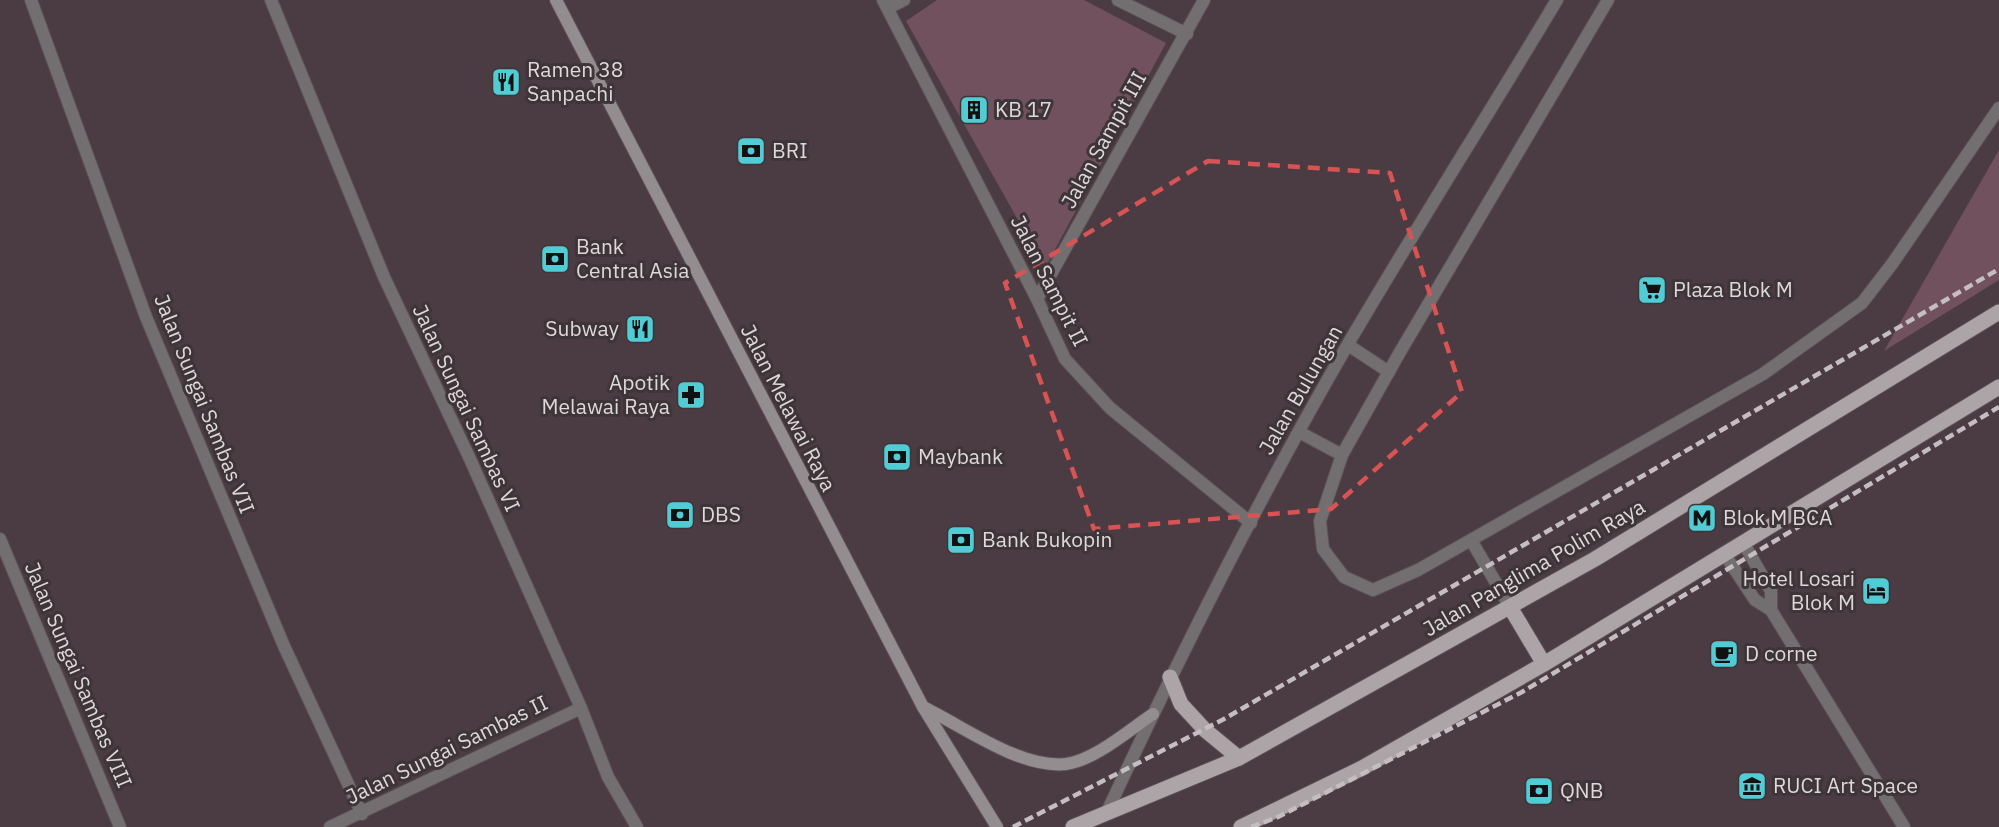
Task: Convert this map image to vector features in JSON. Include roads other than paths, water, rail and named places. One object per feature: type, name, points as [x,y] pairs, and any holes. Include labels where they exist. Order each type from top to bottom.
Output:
[{"type":"main road","name":"Jalan Melawai Raya","points":[[556,0],[923,707],[997,827]]},
{"type":"main road","name":"Jalan Panglima Polim Raya","points":[[1073,827],[1239,758],[1596,559],[1999,312]]},
{"type":"main road","points":[[1241,827],[1362,768],[1544,664],[1999,387]]},
{"type":"main road","points":[[1510,607],[1544,664]]},
{"type":"main road","points":[[1170,677],[1181,704],[1206,730],[1239,758]]},
{"type":"main road","points":[[923,707],[1029,761],[1066,764],[1100,750],[1153,714]]},
{"type":"street","name":"Jalan Sungai Sambas VII","points":[[31,0],[146,317],[284,646],[362,814]]},
{"type":"street","name":"Jalan Sungai Sambas VI","points":[[271,0],[384,277],[470,459],[581,708],[608,777],[637,827]]},
{"type":"street","points":[[886,4],[904,0]]},
{"type":"street","points":[[1118,0],[1187,34]]},
{"type":"street","name":"Jalan Sampit III","points":[[1037,299],[1204,0]]},
{"type":"street","name":"Jalan Bulungan","points":[[1106,814],[1170,677],[1299,432],[1348,345],[1557,0]]},
{"type":"street","points":[[1607,0],[1342,455],[1320,521],[1323,549],[1344,577],[1373,590],[1418,570],[1763,374],[1862,303],[1892,264],[1999,108]]},
{"type":"street","name":"Jalan Sampit II","points":[[886,4],[1037,299],[1065,359],[1110,408],[1251,523]]},
{"type":"street","points":[[1348,345],[1389,372]]},
{"type":"street","points":[[1299,432],[1342,455]]},
{"type":"street","name":"Jalan Sungai Sambas VIII","points":[[0,539],[120,827]]},
{"type":"street","points":[[1471,540],[1510,607]]},
{"type":"street","points":[[1744,544],[1771,591],[1771,610]]},
{"type":"street","points":[[1725,555],[1755,600],[1771,610],[1902,826]]},
{"type":"street","name":"Jalan Sungai Sambas II","points":[[330,827],[362,814],[581,708]]},
{"type":"railway","points":[[1013,827],[1224,719],[1999,269]]},
{"type":"railway","points":[[1251,827],[1278,817],[1522,692],[1999,407]]},
{"type":"place","name":"Ramen 38 Sanpachi","points":[[506,82]]},
{"type":"place","name":"KB 17","points":[[974,110]]},
{"type":"place","name":"BRI","points":[[751,151]]},
{"type":"place","name":"Bank Central Asia","points":[[555,259]]},
{"type":"place","name":"Plaza Blok M","points":[[1652,290]]},
{"type":"place","name":"Subway","points":[[640,329]]},
{"type":"place","name":"Apotik Melawai Raya","points":[[691,395]]},
{"type":"place","name":"Maybank","points":[[897,457]]},
{"type":"place","name":"DBS","points":[[680,515]]},
{"type":"place","name":"Blok M BCA","points":[[1702,518]]},
{"type":"place","name":"Bank Bukopin","points":[[961,540]]},
{"type":"place","name":"Hotel Losari Blok M","points":[[1876,591]]},
{"type":"place","name":"D corne","points":[[1724,654]]},
{"type":"place","name":"RUCI Art Space","points":[[1752,786]]},
{"type":"place","name":"QNB","points":[[1539,791]]}]
